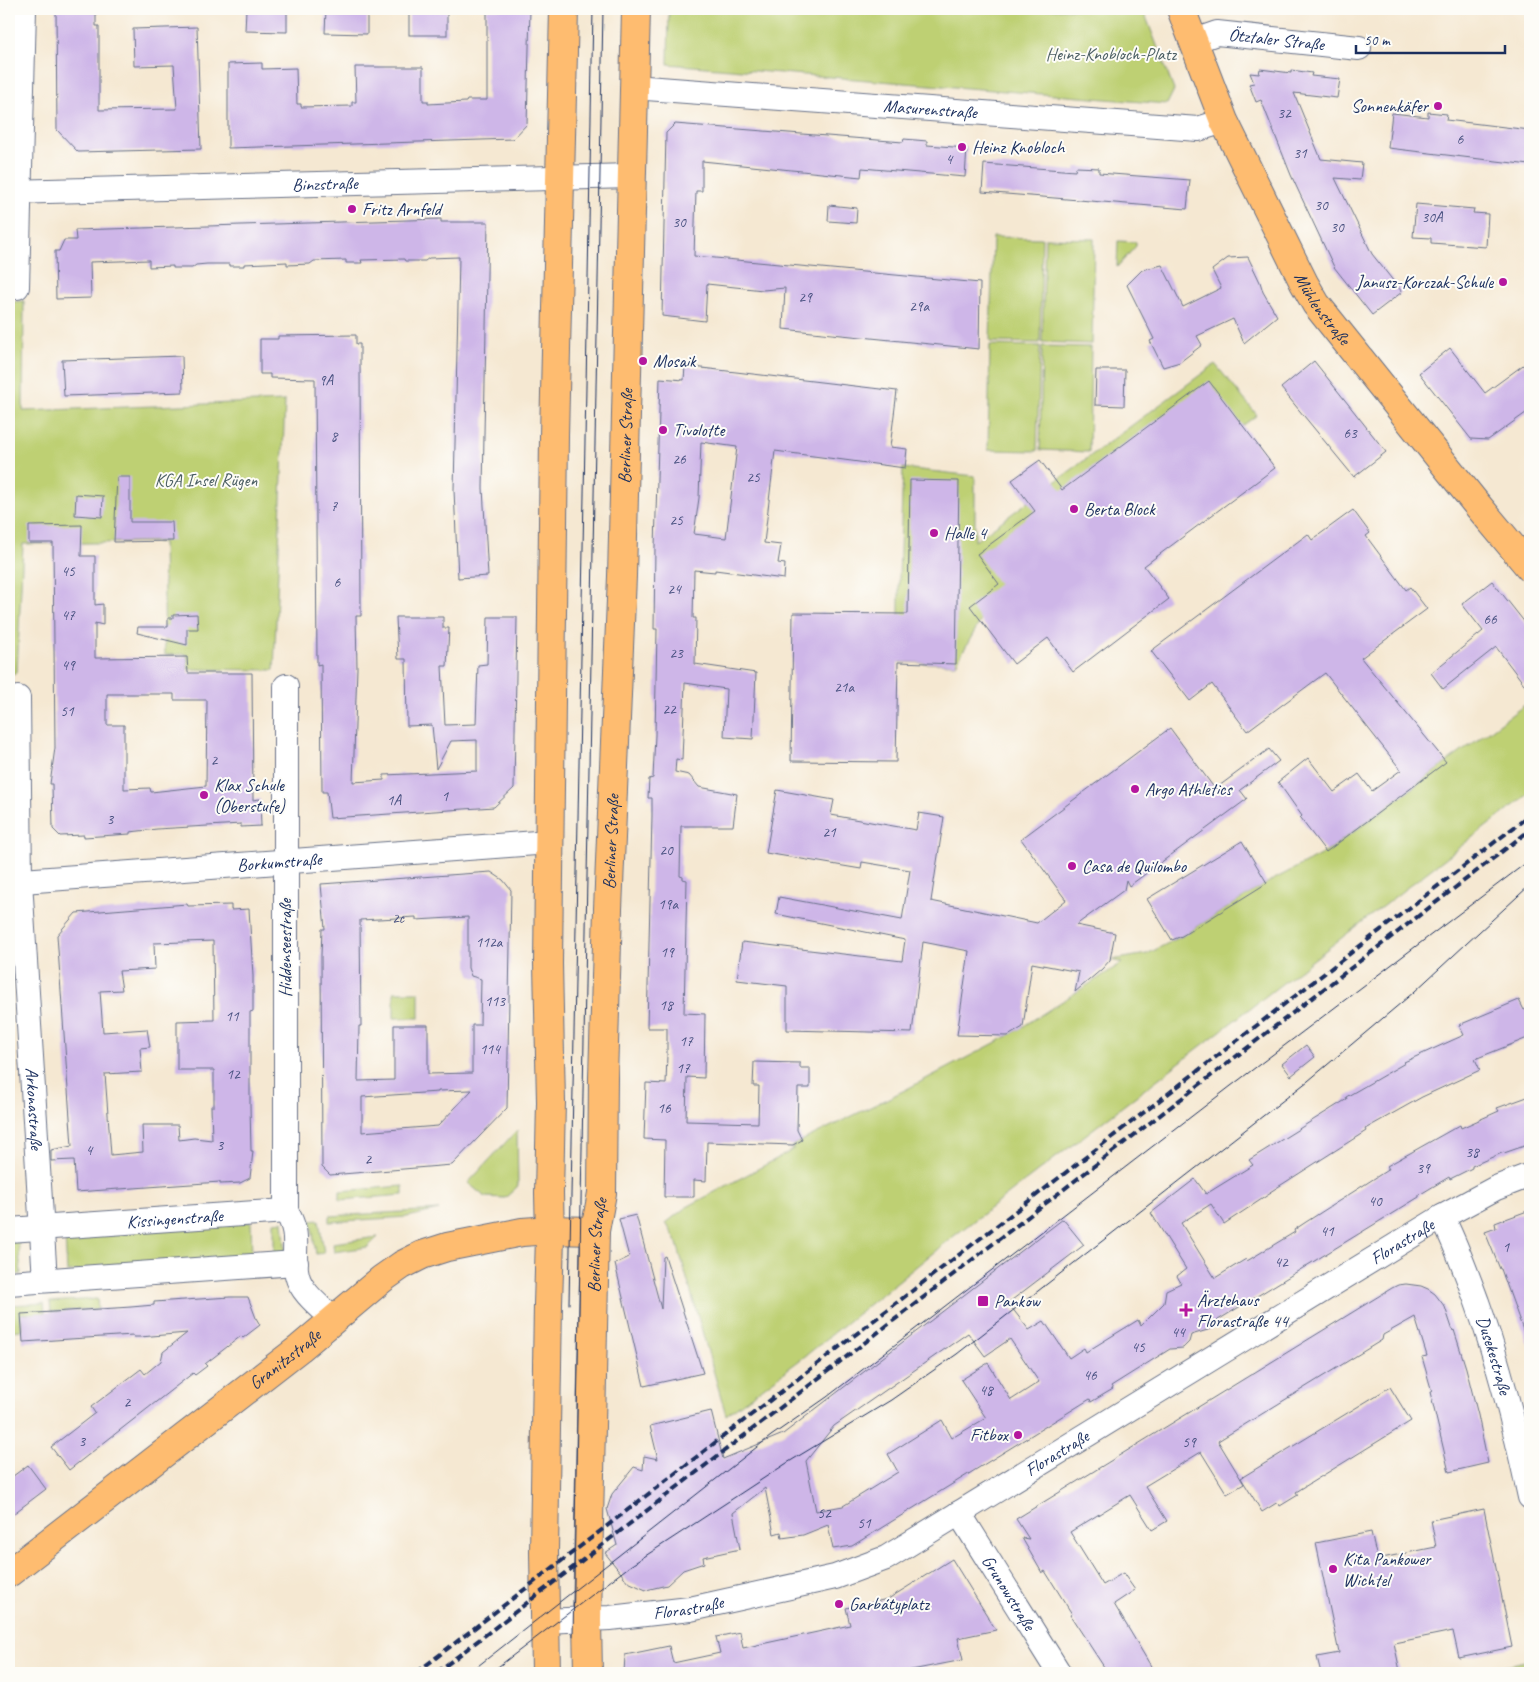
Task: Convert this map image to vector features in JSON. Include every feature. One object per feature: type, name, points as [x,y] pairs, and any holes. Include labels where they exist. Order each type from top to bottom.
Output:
[{"type":"main road","points":[[546,1673],[544,1552],[551,1102],[548,964],[554,436],[564,9]]},
{"type":"main road","name":"Berliner Straße","points":[[588,1673],[587,1620],[595,1231],[602,1193],[603,1058],[622,576],[636,9]]},
{"type":"main road","name":"Mühlenstraße","points":[[1181,9],[1224,121],[1316,304],[1530,568]]},
{"type":"main road","name":"Granitzstraße","points":[[9,1573],[300,1348],[382,1279],[402,1265],[422,1255],[446,1247],[508,1234],[550,1230],[595,1231]]},
{"type":"street","points":[[17,286],[14,192],[24,9]]},
{"type":"street","name":"Ötztaler Straße","points":[[1194,41],[1218,33],[1359,48]]},
{"type":"street","name":"Masurenstraße","points":[[633,87],[1198,129],[1224,121]]},
{"type":"street","name":"Binzstraße","points":[[14,192],[632,176]]},
{"type":"street","name":"Hiddenseestraße","points":[[286,686],[286,1211]]},
{"type":"street","name":"Arkonastraße","points":[[18,698],[14,881],[45,1280]]},
{"type":"street","name":"Borkumstraße","points":[[14,881],[550,842]]},
{"type":"street","name":"Florastraße","points":[[545,1621],[587,1620],[682,1610],[835,1577],[886,1558],[1442,1217],[1496,1188],[1530,1175]]},
{"type":"street","points":[[286,1211],[296,1234],[297,1275],[311,1297],[334,1320]]},
{"type":"street","name":"Kissingenstraße","points":[[9,1230],[286,1211]]},
{"type":"street","name":"Dusekestraße","points":[[1442,1217],[1457,1247],[1491,1342],[1512,1419],[1530,1498]]},
{"type":"street","points":[[9,1282],[296,1263]]},
{"type":"street","name":"Grunowstraße","points":[[959,1512],[1059,1673]]},
{"type":"green space","name":"Heinz-Knobloch-Platz","points":[[669,9],[1143,9],[1174,90],[1167,104],[668,64]]},
{"type":"green space","points":[[993,237],[1042,238],[1040,343],[990,342]]},
{"type":"green space","points":[[1045,238],[1094,239],[1092,344],[1042,342]]},
{"type":"green space","points":[[1118,241],[1136,242],[1136,246],[1117,267]]},
{"type":"green space","name":"KGA Insel Rügen","points":[[24,301],[23,411],[285,401],[274,670],[188,669],[187,654],[165,655],[163,542],[23,544],[17,673],[9,674],[9,302]]},
{"type":"green space","points":[[990,345],[1040,346],[1037,451],[988,450]]},
{"type":"green space","points":[[1042,346],[1091,347],[1089,452],[1040,450]]},
{"type":"green space","name":"Berta Block","points":[[1215,364],[1257,415],[981,620],[956,664],[899,662],[899,578],[903,468],[975,476],[975,541]]},
{"type":"green space","points":[[1530,701],[1530,793],[954,1236],[804,1357],[726,1415],[676,1240],[666,1223],[685,1208],[793,1150],[793,1145],[905,1090],[1008,1036],[1122,963],[1112,960],[1147,954],[1182,936],[1267,883],[1326,852]]},
{"type":"green space","points":[[394,992],[419,992],[419,1018],[394,1018]]},
{"type":"green space","points":[[517,1130],[518,1186],[505,1198],[485,1197],[468,1183]]},
{"type":"green space","points":[[403,1186],[403,1195],[340,1200],[340,1191]]},
{"type":"green space","points":[[439,1210],[407,1217],[329,1222],[329,1216]]},
{"type":"green space","points":[[319,1220],[324,1253],[316,1254],[311,1221]]},
{"type":"green space","points":[[283,1221],[286,1256],[274,1256],[274,1222]]},
{"type":"green space","points":[[251,1222],[252,1258],[67,1272],[65,1237]]},
{"type":"green space","points":[[18,1237],[21,1274],[9,1275],[9,1238]]},
{"type":"green space","points":[[378,1237],[368,1247],[334,1252],[333,1243]]},
{"type":"green space","points":[[97,1299],[98,1309],[51,1312],[50,1302]]},
{"type":"green space","points":[[44,1303],[45,1313],[21,1314],[22,1330],[9,1331],[9,1305]]},
{"type":"green space","points":[[1530,1660],[1530,1673],[1468,1673]]},
{"type":"building","points":[[56,9],[96,9],[96,26],[99,26],[99,110],[177,109],[174,65],[134,66],[133,29],[197,27],[201,149],[78,152],[57,130]]},
{"type":"building","points":[[246,9],[287,9],[287,32],[245,31]]},
{"type":"building","points":[[326,9],[367,9],[367,34],[325,33]]},
{"type":"building","points":[[409,9],[447,9],[447,35],[409,35]]},
{"type":"building","points":[[487,9],[530,9],[527,124],[513,139],[228,148],[228,64],[262,63],[262,69],[296,68],[297,104],[301,104],[301,107],[352,106],[352,102],[356,102],[355,67],[423,67],[423,101],[428,101],[428,104],[487,100]]},
{"type":"building","points":[[1260,69],[1291,73],[1291,70],[1312,73],[1311,76],[1340,79],[1337,98],[1294,93],[1321,159],[1362,163],[1360,180],[1335,178],[1372,254],[1402,292],[1372,315],[1334,267],[1291,175],[1261,100],[1256,102],[1249,84],[1254,83],[1250,73],[1259,74]]},
{"type":"building","points":[[1428,112],[1447,114],[1446,120],[1530,130],[1530,165],[1388,148],[1392,113],[1428,117]]},
{"type":"building","points":[[675,124],[903,142],[904,139],[927,141],[927,145],[967,148],[965,177],[862,168],[861,177],[702,161],[702,191],[696,191],[694,256],[980,283],[979,349],[783,329],[785,288],[763,290],[707,284],[705,321],[662,316],[666,133]]},
{"type":"building","points":[[984,164],[1075,171],[1076,167],[1099,168],[1099,173],[1190,180],[1187,209],[982,192]]},
{"type":"building","points":[[1416,204],[1474,209],[1473,213],[1488,214],[1486,247],[1431,243],[1431,238],[1413,237]]},
{"type":"building","points":[[829,205],[857,208],[856,223],[828,221]]},
{"type":"building","points":[[441,219],[441,222],[488,222],[483,488],[488,576],[458,578],[454,490],[459,257],[429,258],[425,261],[405,261],[404,259],[361,260],[362,263],[346,263],[346,260],[314,261],[310,264],[287,265],[287,262],[244,264],[244,266],[207,264],[196,265],[192,268],[173,268],[173,266],[149,267],[149,260],[90,262],[91,298],[56,299],[55,251],[59,251],[64,240],[76,240],[75,230]]},
{"type":"building","points":[[1248,257],[1263,292],[1277,316],[1244,343],[1233,319],[1197,336],[1202,345],[1180,362],[1163,367],[1150,341],[1154,339],[1127,285],[1142,270],[1162,265],[1183,307],[1221,288],[1212,270],[1228,258]]},
{"type":"building","points":[[356,335],[356,344],[360,344],[361,616],[356,616],[357,668],[353,782],[384,780],[384,775],[477,771],[477,740],[451,741],[436,769],[432,725],[407,726],[406,659],[398,659],[396,617],[443,617],[443,628],[449,628],[447,666],[442,666],[445,725],[476,724],[478,665],[487,664],[488,617],[517,617],[514,788],[494,807],[330,818],[327,792],[322,792],[321,664],[317,665],[315,379],[270,378],[270,374],[260,374],[260,339],[278,339],[278,336]]},
{"type":"building","points":[[1450,348],[1485,393],[1530,360],[1530,410],[1488,440],[1471,439],[1419,373]]},
{"type":"building","points":[[182,356],[183,392],[64,396],[62,360]]},
{"type":"building","points":[[1314,361],[1386,452],[1354,477],[1281,388]]},
{"type":"building","points":[[685,366],[897,391],[890,447],[907,449],[905,468],[775,451],[764,543],[781,545],[778,563],[785,564],[784,579],[715,570],[715,572],[694,570],[693,618],[696,618],[695,664],[756,673],[753,739],[724,737],[726,689],[685,683],[682,760],[676,759],[675,772],[689,775],[699,787],[737,794],[733,826],[681,826],[680,876],[687,880],[684,1013],[705,1014],[704,1078],[687,1077],[686,1121],[758,1123],[759,1086],[753,1086],[754,1062],[800,1063],[800,1068],[810,1068],[810,1088],[798,1088],[797,1130],[802,1140],[793,1145],[707,1142],[706,1181],[694,1180],[694,1197],[664,1197],[665,1140],[644,1139],[646,1083],[666,1084],[667,1054],[667,1028],[647,1028],[652,816],[652,798],[648,798],[649,779],[653,778],[655,735],[657,629],[654,629],[655,547],[660,378],[684,380]],"holes":[[[701,442],[737,447],[726,538],[694,534],[699,498]]]},
{"type":"building","points":[[1096,370],[1125,370],[1124,406],[1095,405]]},
{"type":"building","points":[[1209,381],[1275,468],[1144,566],[1169,599],[1073,672],[1048,638],[1014,664],[970,606],[999,584],[977,554],[1035,511],[1012,480],[1040,460],[1062,490]]},
{"type":"building","points":[[117,477],[130,477],[130,522],[172,522],[173,541],[114,542]]},
{"type":"building","points":[[910,480],[959,481],[956,664],[898,662],[896,762],[791,761],[793,613],[908,614]]},
{"type":"building","points":[[76,494],[103,496],[102,517],[75,515]]},
{"type":"building","points":[[1353,510],[1370,533],[1366,536],[1406,590],[1410,587],[1427,609],[1361,658],[1446,762],[1326,852],[1300,818],[1302,816],[1278,782],[1308,758],[1334,792],[1359,774],[1372,791],[1401,770],[1325,673],[1247,731],[1212,684],[1190,701],[1151,651],[1308,534],[1312,540]]},
{"type":"building","points":[[82,525],[81,556],[95,556],[95,605],[103,604],[103,625],[95,623],[95,658],[187,657],[188,673],[252,673],[253,800],[260,799],[261,826],[241,827],[241,824],[157,829],[130,832],[130,834],[84,837],[84,835],[60,836],[53,829],[52,784],[50,784],[55,748],[53,543],[29,543],[29,526]],"holes":[[[107,694],[174,694],[174,700],[207,700],[206,786],[151,792],[150,788],[124,789],[124,725],[107,725]]]},
{"type":"building","points":[[1492,581],[1530,629],[1530,692],[1496,647],[1443,689],[1431,673],[1483,631],[1462,604]]},
{"type":"building","points":[[197,614],[198,629],[187,629],[187,645],[137,633],[138,627],[168,627],[168,618],[173,618],[173,615]]},
{"type":"building","points":[[1170,728],[1215,789],[1269,749],[1279,761],[1240,790],[1247,799],[1129,886],[1126,880],[1124,890],[1076,925],[1115,933],[1110,960],[1075,992],[1079,972],[1032,963],[1023,1027],[1008,1036],[957,1035],[969,951],[923,942],[912,1033],[787,1030],[787,986],[737,980],[742,942],[902,961],[905,940],[776,914],[779,897],[902,920],[910,870],[862,862],[861,869],[766,853],[777,790],[834,800],[831,815],[916,830],[919,813],[944,817],[931,901],[1037,923],[1066,900],[1021,839]]},
{"type":"building","points":[[1242,841],[1267,883],[1182,936],[1172,940],[1147,899]]},
{"type":"building","points":[[491,872],[503,880],[511,890],[507,1108],[452,1165],[330,1175],[322,1167],[321,955],[322,929],[325,929],[321,884]],"holes":[[[416,917],[416,920],[468,917],[468,968],[471,976],[481,979],[480,1025],[472,1025],[472,1073],[428,1074],[428,1025],[394,1025],[394,1080],[358,1081],[359,1026],[361,1026],[360,920]],[[472,1090],[438,1126],[362,1132],[362,1097]]]},
{"type":"building","points":[[187,904],[188,906],[231,905],[231,910],[249,909],[253,976],[253,1011],[250,1012],[250,1106],[251,1151],[253,1151],[250,1178],[240,1183],[220,1184],[220,1182],[76,1192],[74,1160],[51,1161],[51,1150],[72,1146],[57,935],[76,913]],"holes":[[[213,941],[214,1020],[177,1021],[177,1070],[214,1070],[214,1106],[211,1106],[212,1140],[194,1138],[179,1140],[178,1125],[142,1125],[143,1152],[111,1155],[105,1074],[142,1072],[140,1048],[150,1047],[147,1029],[103,1032],[100,991],[122,990],[119,971],[155,969],[154,943]]]},
{"type":"building","points":[[1519,1000],[1524,1010],[1530,1007],[1530,1037],[1475,1059],[1480,1070],[1422,1097],[1365,1129],[1366,1131],[1270,1192],[1224,1224],[1211,1204],[1181,1223],[1215,1278],[1295,1232],[1294,1230],[1389,1169],[1387,1166],[1460,1125],[1461,1128],[1499,1111],[1497,1108],[1530,1096],[1530,1144],[1504,1152],[1472,1166],[1472,1168],[1450,1179],[1449,1177],[1218,1320],[1211,1329],[1191,1335],[1189,1342],[1183,1348],[1170,1349],[1111,1386],[1113,1389],[1091,1402],[1090,1399],[852,1546],[833,1549],[828,1525],[803,1535],[782,1538],[781,1532],[774,1534],[765,1488],[733,1513],[740,1549],[703,1557],[704,1563],[683,1570],[667,1585],[646,1590],[628,1582],[605,1553],[617,1545],[607,1509],[612,1494],[634,1467],[643,1470],[644,1456],[658,1459],[650,1426],[711,1411],[723,1459],[783,1434],[1063,1219],[1084,1245],[1008,1303],[1029,1330],[1044,1321],[1069,1358],[1084,1348],[1086,1352],[1138,1320],[1141,1326],[1164,1303],[1166,1290],[1181,1283],[1177,1276],[1186,1269],[1151,1213],[1195,1179],[1206,1194],[1253,1165],[1249,1160],[1347,1099],[1346,1097],[1404,1062],[1464,1035],[1459,1025]],"holes":[[[968,1333],[985,1356],[1010,1339],[1039,1382],[1011,1400],[988,1363],[961,1380],[986,1418],[952,1438],[942,1420],[888,1454],[898,1472],[843,1506],[816,1511],[806,1461],[834,1426]]]},
{"type":"building","points":[[1306,1045],[1315,1057],[1291,1076],[1282,1064]]},
{"type":"building","points":[[1530,1210],[1530,1343],[1528,1344],[1501,1269],[1485,1232],[1496,1228],[1495,1223]]},
{"type":"building","points":[[636,1215],[661,1309],[663,1257],[665,1256],[703,1373],[644,1386],[615,1264],[629,1257],[619,1219]]},
{"type":"building","points":[[1406,1284],[1428,1289],[1435,1294],[1445,1307],[1466,1368],[1488,1463],[1449,1472],[1430,1392],[1432,1392],[1422,1357],[1427,1356],[1415,1317],[1383,1335],[1382,1340],[1218,1441],[1244,1484],[1227,1494],[1201,1452],[1145,1486],[1167,1521],[1152,1530],[1130,1495],[1070,1532],[1103,1585],[1123,1573],[1135,1590],[1114,1604],[1155,1673],[1108,1673],[1070,1615],[1072,1614],[1045,1571],[1042,1573],[1022,1538],[1029,1539],[1016,1519],[1392,1288]]},
{"type":"building","points":[[248,1297],[260,1325],[243,1338],[241,1336],[205,1364],[207,1366],[195,1375],[193,1373],[69,1470],[51,1447],[95,1413],[91,1407],[141,1369],[145,1374],[161,1361],[163,1352],[187,1333],[23,1342],[21,1314],[131,1307],[154,1305],[154,1302]]},
{"type":"building","points":[[1390,1387],[1411,1421],[1296,1492],[1298,1495],[1280,1506],[1278,1502],[1262,1512],[1241,1478]]},
{"type":"building","points":[[28,1465],[46,1489],[9,1517],[9,1479]]},
{"type":"building","points":[[1484,1509],[1512,1647],[1459,1658],[1453,1631],[1394,1643],[1400,1671],[1387,1673],[1321,1673],[1317,1657],[1339,1653],[1316,1543],[1371,1532],[1377,1559],[1436,1547],[1431,1520]]},
{"type":"building","points":[[952,1559],[996,1630],[958,1638],[963,1660],[896,1673],[861,1673],[860,1669],[840,1673],[624,1673],[625,1655],[669,1646],[673,1663],[720,1653],[716,1637],[740,1632],[743,1648],[850,1625],[846,1608],[888,1599]]},
{"type":"tram line","points":[[569,1304],[593,9]]},
{"type":"tram line","points":[[573,1636],[603,9]]},
{"type":"tram line","points":[[469,1673],[771,1436],[827,1397],[1231,1086],[1530,860]]},
{"type":"tram line","points":[[490,1673],[630,1566],[787,1463],[891,1400],[957,1354],[1308,1081],[1414,992],[1530,885]]},
{"type":"railway","points":[[416,1673],[1530,815]]},
{"type":"railway","points":[[436,1673],[1530,830]]},
{"type":"place","name":"Sonnenkäfer","points":[[1438,106]]},
{"type":"place","name":"Heinz Knobloch","points":[[962,147]]},
{"type":"place","name":"Fritz Arnfeld","points":[[352,209]]},
{"type":"place","name":"Janusz-Korczak-Schule","points":[[1503,282]]},
{"type":"place","name":"Mosaik","points":[[643,361]]},
{"type":"place","name":"Tivolotte","points":[[663,430]]},
{"type":"place","name":"Berta Block","points":[[1074,509]]},
{"type":"place","name":"Halle 4","points":[[934,533]]},
{"type":"place","name":"Argo Athletics","points":[[1135,789]]},
{"type":"place","name":"Klax Schule (Oberstufe)","points":[[204,795]]},
{"type":"place","name":"Casa de Quilombo","points":[[1072,866]]},
{"type":"place","name":"Pankow","points":[[983,1301]]},
{"type":"place","name":"Ärztehaus Florastraße 44","points":[[1186,1310]]},
{"type":"place","name":"Fitbox","points":[[1018,1435]]},
{"type":"place","name":"Kita Pankower Wichtel","points":[[1333,1569]]},
{"type":"place","name":"Garbátyplatz","points":[[839,1604]]}]
